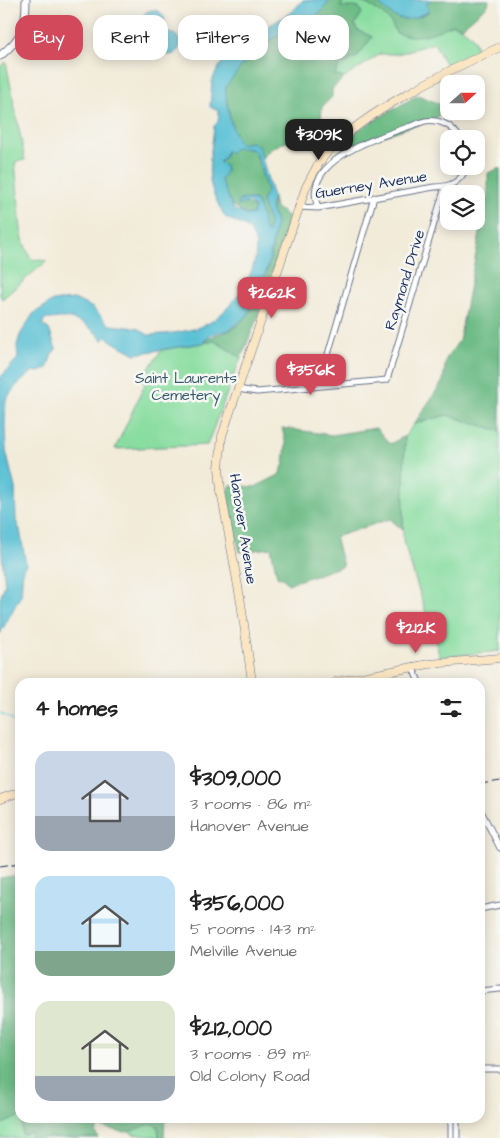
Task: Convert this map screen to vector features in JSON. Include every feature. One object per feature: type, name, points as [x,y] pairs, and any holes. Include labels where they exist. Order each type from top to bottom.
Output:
[{"type":"main road","name":"Hanover Avenue","points":[[251,678],[241,603],[222,498],[219,468],[222,436],[298,207],[306,187],[322,160],[346,135],[402,98],[500,47]]},
{"type":"main road","points":[[355,678],[412,666],[500,658]]},
{"type":"main road","points":[[0,800],[15,794]]},
{"type":"street","points":[[0,56],[16,41],[23,30],[26,0]]},
{"type":"street","points":[[318,208],[314,199],[318,180],[334,159],[346,151],[425,121],[435,120],[446,124],[452,130]]},
{"type":"street","name":"Guerney Avenue","points":[[451,185],[461,175]]},
{"type":"street","name":"Guerney Avenue","points":[[298,207],[318,208],[374,197],[440,188]]},
{"type":"street","points":[[237,388],[257,392],[319,385],[374,197]]},
{"type":"street","name":"Raymond Drive","points":[[319,385],[387,380],[440,204]]},
{"type":"street","points":[[412,666],[417,678]]},
{"type":"street","points":[[485,819],[500,848]]},
{"type":"street","points":[[485,908],[500,905]]},
{"type":"street","points":[[485,990],[500,989]]},
{"type":"street","points":[[485,1070],[500,1069]]},
{"type":"street","points":[[451,1123],[451,1138]]},
{"type":"street","points":[[457,1123],[457,1138]]},
{"type":"green space","points":[[331,0],[343,0],[341,7],[359,7],[362,13],[355,24],[357,30],[372,37],[357,57],[339,66],[335,75],[344,78],[332,89],[332,97],[322,107],[321,120],[304,139],[280,144],[271,149],[262,158],[259,147],[248,142],[242,144],[237,141],[234,135],[225,94],[227,83],[246,60],[268,60],[268,42],[278,35],[278,60],[349,60],[349,15],[318,15]]},
{"type":"green space","points":[[343,0],[367,4],[382,12],[396,33],[404,35],[419,36],[453,24],[463,29],[473,38],[478,53],[448,69],[434,43],[397,54],[380,54],[344,78],[335,75],[339,66],[357,57],[372,37],[357,30],[349,18],[349,15],[347,15],[341,7]]},
{"type":"green space","points":[[360,0],[374,0],[404,19],[418,17],[429,12],[426,4],[432,0],[489,0],[488,5],[462,27],[453,24],[432,33],[412,36],[396,33],[386,17]]},
{"type":"green space","points":[[6,62],[25,160],[15,162],[21,230],[31,259],[47,261],[2,299],[0,295],[0,67]]},
{"type":"green space","points":[[418,95],[440,104],[438,117],[343,150],[342,144],[361,128]]},
{"type":"green space","points":[[235,148],[252,149],[256,153],[267,191],[270,229],[268,232],[265,231],[256,201],[251,199],[240,200],[256,209],[251,215],[239,211],[225,193],[221,180],[226,171],[225,165],[219,162],[224,158],[227,150]]},
{"type":"green space","points":[[500,168],[500,431],[447,415],[414,424],[443,381],[446,359],[459,341],[481,230],[485,230],[488,173]]},
{"type":"green space","points":[[273,198],[275,207],[289,217],[256,321],[241,358],[215,341],[202,343],[213,336],[230,330],[240,323],[255,301],[270,260],[274,230]]},
{"type":"green space","name":"Saint Laurents Cemetery","points":[[215,341],[241,357],[207,445],[115,449],[145,384],[142,378],[162,350]]},
{"type":"green space","points":[[447,415],[500,431],[500,651],[440,657],[403,540],[405,436],[414,424]]},
{"type":"green space","points":[[282,428],[332,435],[376,428],[390,444],[405,436],[403,530],[390,519],[335,537],[343,566],[288,584],[284,579],[277,576],[271,548],[240,552],[226,496],[230,485],[255,487],[279,475],[284,464],[286,444]]},
{"type":"green space","points":[[15,876],[15,1118],[0,1125],[0,878]]},
{"type":"green space","points":[[15,1117],[15,1123],[30,1123],[22,1134],[32,1132],[30,1138],[0,1138],[0,1125]]},
{"type":"green space","points":[[22,1123],[165,1123],[164,1138],[159,1137],[158,1127],[154,1124],[127,1132],[99,1126],[95,1132],[98,1138],[30,1138],[31,1132],[22,1135]]},
{"type":"green space","points":[[154,1124],[158,1127],[159,1137],[132,1134],[130,1131],[141,1125]]},
{"type":"water","points":[[303,0],[331,0],[318,15],[287,15]]},
{"type":"water","points":[[374,0],[432,0],[426,4],[429,11],[411,19],[404,19],[393,16]]},
{"type":"water","points":[[153,10],[162,15],[144,15]]},
{"type":"water","points":[[278,20],[278,35],[268,42],[268,26]]},
{"type":"water","points":[[168,33],[173,33],[177,36],[178,51],[173,55],[168,55]]},
{"type":"water","points":[[224,60],[246,60],[226,87],[227,100],[232,127],[238,141],[242,144],[251,142],[259,147],[273,198],[270,205],[276,223],[269,264],[248,315],[229,330],[212,334],[202,343],[135,354],[112,342],[106,336],[103,341],[96,333],[82,323],[62,318],[45,319],[42,325],[49,329],[56,349],[52,354],[47,369],[39,372],[33,371],[16,386],[6,399],[6,451],[15,488],[16,521],[20,530],[26,565],[23,568],[21,595],[0,634],[0,599],[5,584],[0,536],[0,378],[18,358],[17,345],[20,335],[33,314],[53,301],[74,299],[93,308],[110,325],[138,328],[148,335],[195,329],[209,323],[228,307],[238,296],[252,270],[255,244],[251,232],[242,225],[225,217],[210,182],[209,172],[214,126],[218,122],[219,111],[210,107],[212,80]],"holes":[[[235,148],[252,149],[256,153],[267,191],[262,202],[269,222],[268,232],[265,231],[256,201],[246,199],[238,202],[238,206],[248,202],[255,208],[253,214],[246,215],[234,210],[221,180],[226,171],[225,165],[219,162],[224,158],[227,150],[230,153]]]},
{"type":"waterway","points":[[0,713],[11,719],[15,724]]},
{"type":"railway","points":[[485,783],[500,781]]},
{"type":"railway","points":[[0,866],[15,864]]}]
